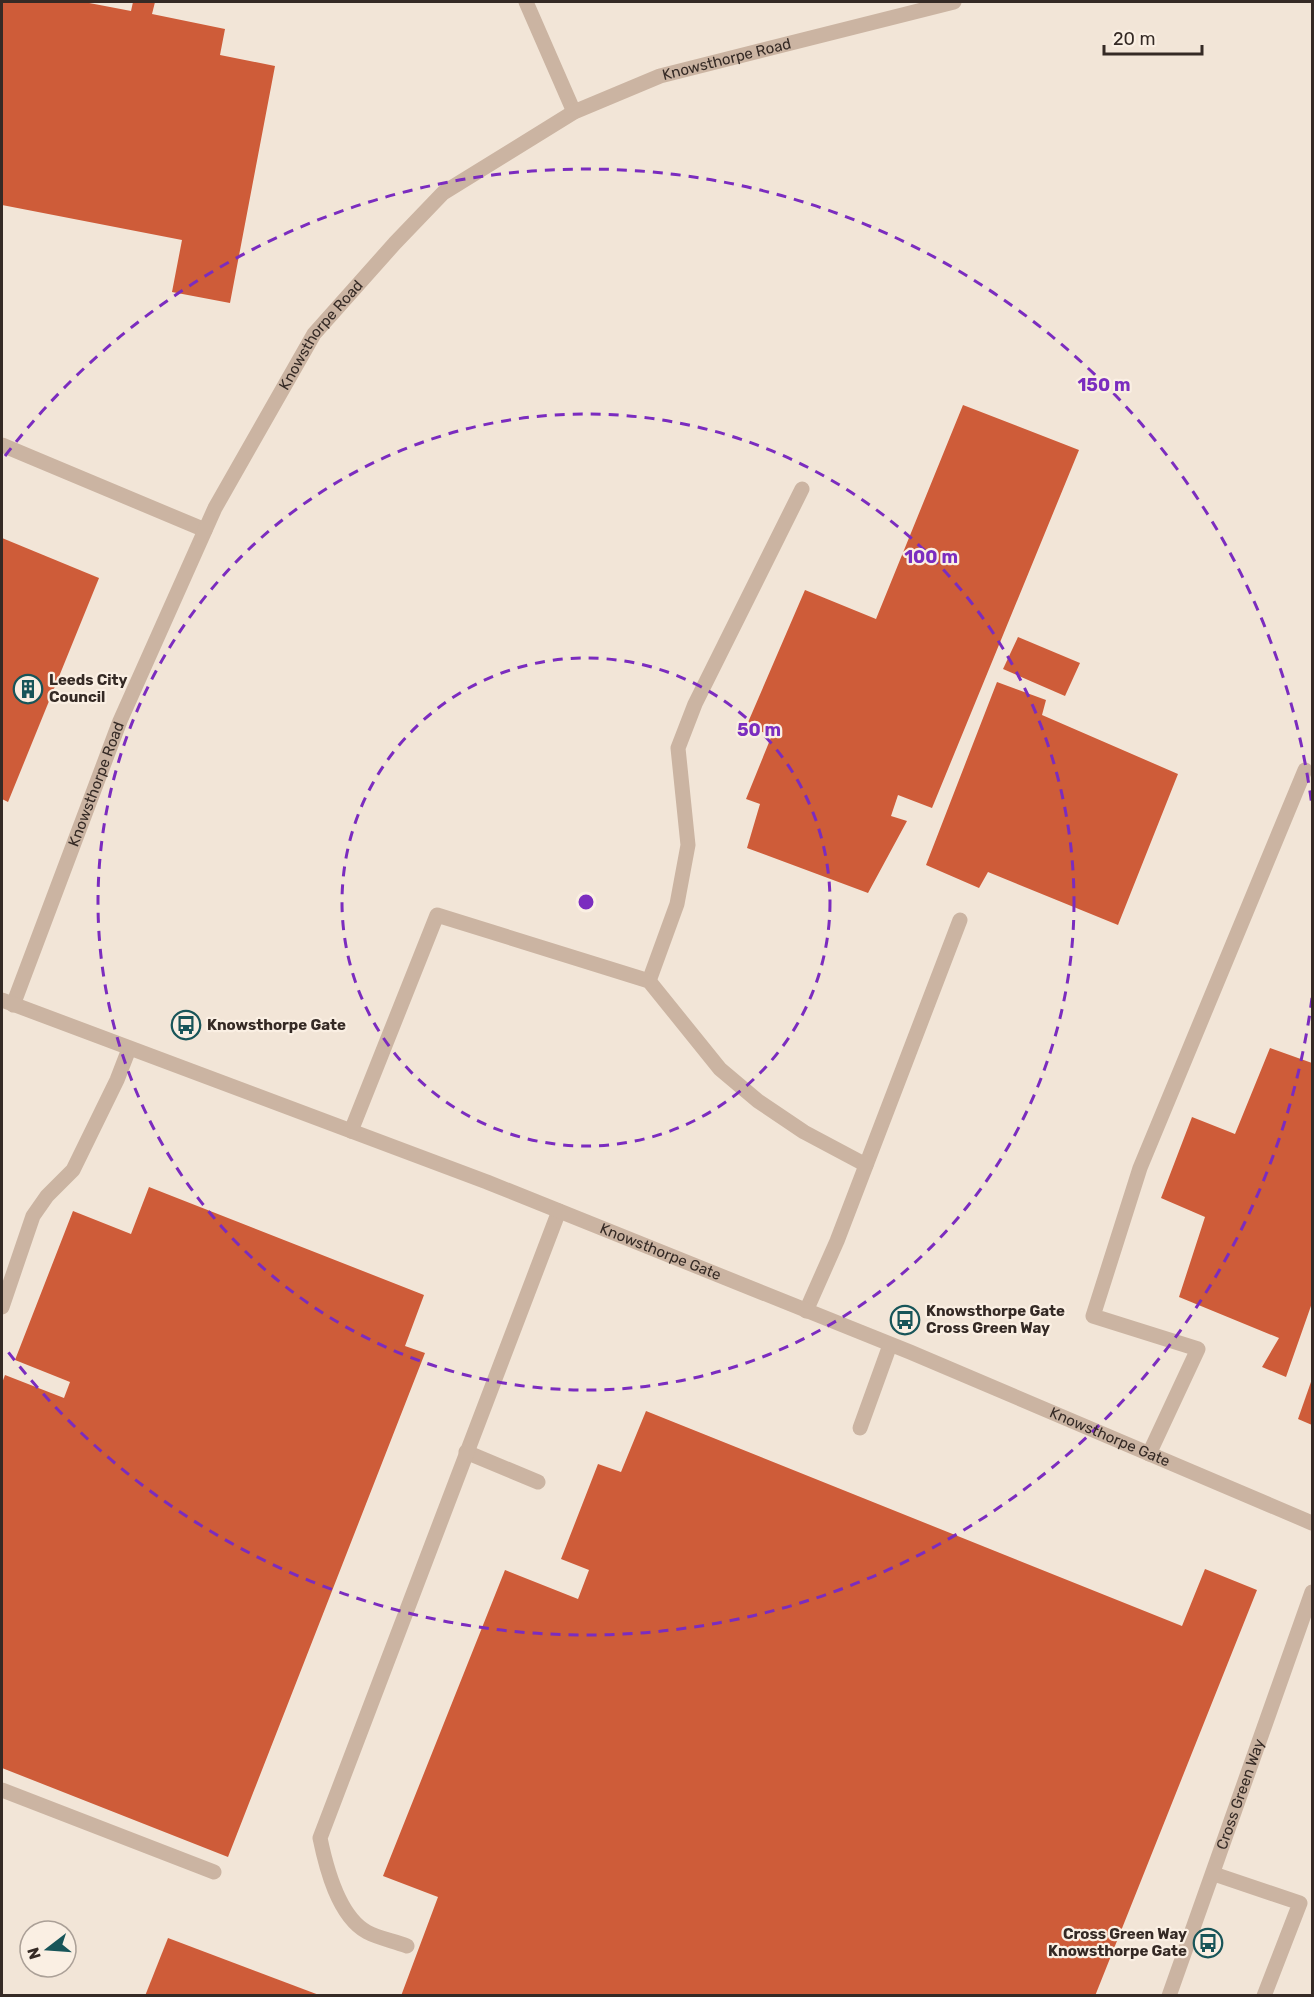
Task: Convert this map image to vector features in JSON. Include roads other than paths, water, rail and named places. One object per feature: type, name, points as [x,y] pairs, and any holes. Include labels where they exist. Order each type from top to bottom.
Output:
[{"type":"street","points":[[526,2],[574,112]]},
{"type":"street","name":"Knowsthorpe Road","points":[[7,1003],[120,721],[205,530],[314,334],[443,192],[574,112],[660,76],[954,2]]},
{"type":"street","points":[[2,445],[205,530]]},
{"type":"street","points":[[649,981],[677,904],[688,844],[678,748],[695,704],[801,489]]},
{"type":"street","points":[[1149,1454],[1198,1349],[1094,1316],[1140,1168],[1305,770]]},
{"type":"street","points":[[351,1131],[437,915],[649,981],[720,1069],[758,1101],[804,1132],[866,1165]]},
{"type":"street","points":[[806,1311],[837,1241],[960,920]]},
{"type":"street","name":"Knowsthorpe Gate","points":[[7,1003],[559,1211],[890,1345],[1312,1523]]},
{"type":"street","points":[[2,1307],[33,1215],[47,1196],[73,1170],[117,1080],[129,1049]]},
{"type":"street","points":[[406,1946],[366,1931],[350,1916],[327,1875],[320,1838],[559,1211]]},
{"type":"street","points":[[860,1428],[890,1345]]},
{"type":"street","points":[[466,1452],[538,1482]]},
{"type":"street","name":"Cross Green Way","points":[[1169,1995],[1214,1874],[1312,1592]]},
{"type":"street","points":[[2,1791],[214,1872]]},
{"type":"street","points":[[1214,1874],[1300,1903],[1264,1995]]},
{"type":"place","name":"Leeds City Council","points":[[28,689]]},
{"type":"place","name":"Knowsthorpe Gate","points":[[186,1025]]},
{"type":"place","name":"Knowsthorpe Gate Cross Green Way","points":[[905,1320]]},
{"type":"place","name":"Cross Green Way Knowsthorpe Gate","points":[[1208,1943]]}]
